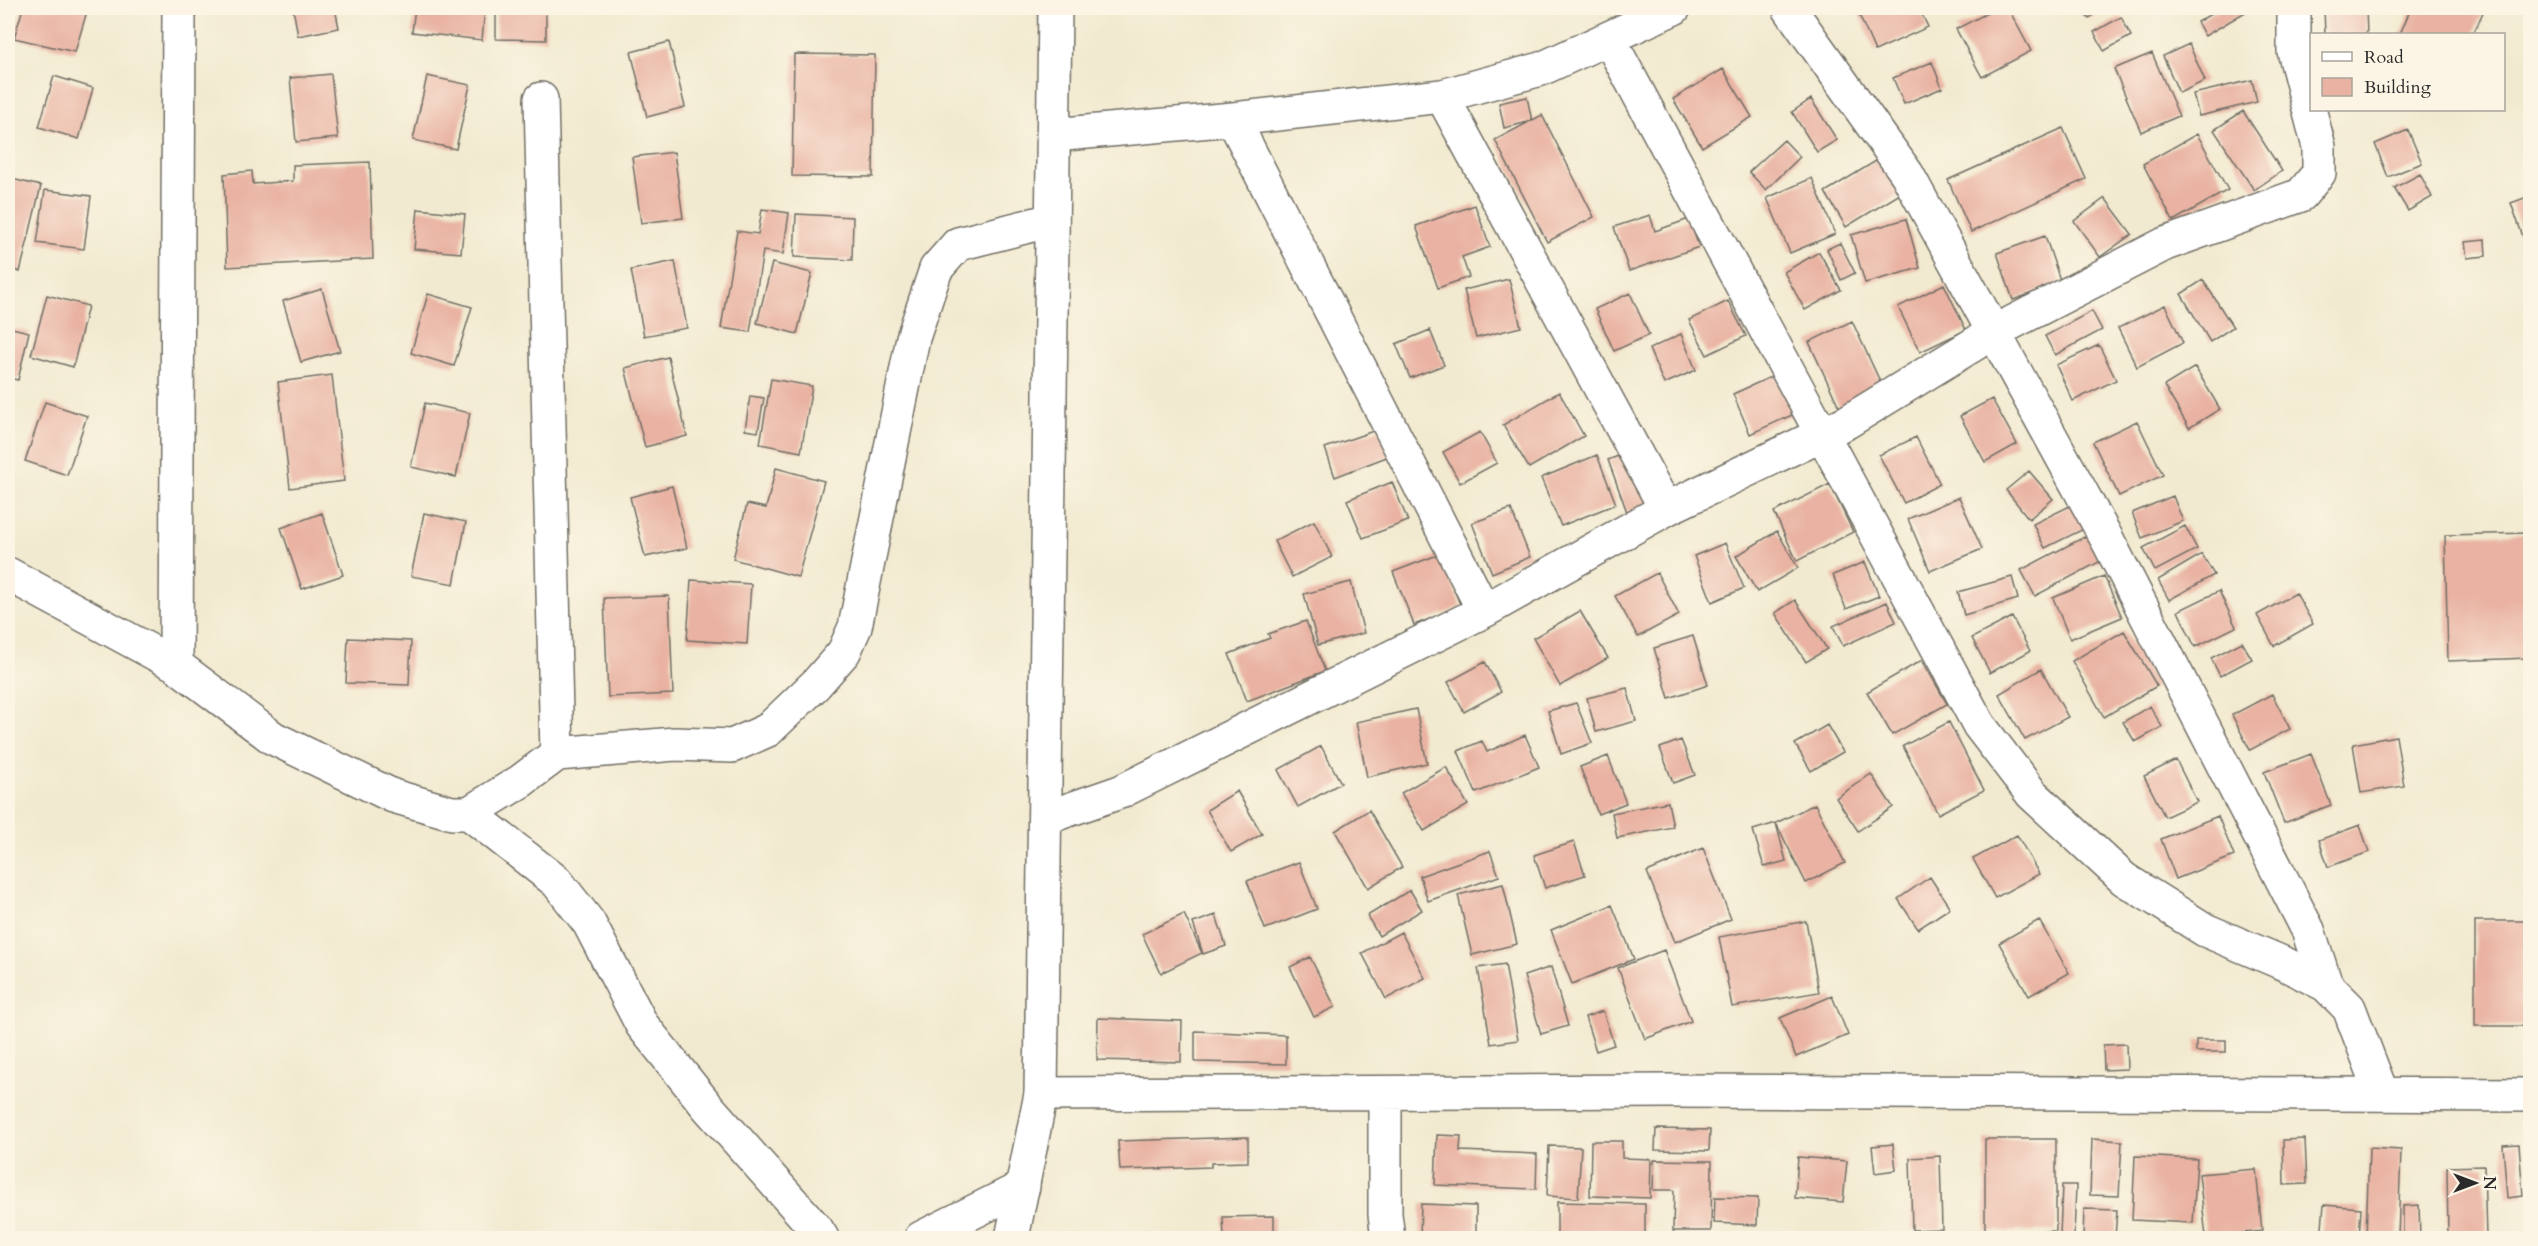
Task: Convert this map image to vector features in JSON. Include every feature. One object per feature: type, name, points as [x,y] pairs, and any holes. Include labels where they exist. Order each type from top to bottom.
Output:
[{"type":"street","points":[[176,665],[179,8]]},
{"type":"street","points":[[1012,1239],[1041,1094],[1055,8]]},
{"type":"street","points":[[1053,135],[1233,119],[1442,96],[1541,69],[1674,8]]},
{"type":"street","points":[[1789,8],[1907,174],[1994,332],[2108,541],[2308,930],[2326,985]]},
{"type":"street","points":[[1045,818],[1120,792],[1484,611],[1666,509],[1822,436],[1994,332],[2165,244],[2301,195],[2319,173],[2319,147],[2294,51],[2294,8]]},
{"type":"street","points":[[1609,39],[1978,725],[2032,794],[2124,879],[2205,930],[2285,964],[2326,985],[2349,1008],[2382,1095]]},
{"type":"street","points":[[1442,96],[1666,509]]},
{"type":"street","points":[[541,99],[557,754]]},
{"type":"street","points":[[1233,119],[1484,611]]},
{"type":"street","points":[[8,574],[176,665],[273,738],[393,796],[452,813],[469,813],[520,781],[557,754],[675,744],[732,746],[768,730],[816,684],[844,652],[855,627],[914,338],[936,269],[958,244],[1052,220]]},
{"type":"street","points":[[469,813],[557,882],[589,923],[642,1025],[707,1106],[817,1230],[822,1239]]},
{"type":"street","points":[[1041,1094],[1709,1091],[2530,1095]]},
{"type":"street","points":[[1385,1094],[1385,1214],[1388,1239]]},
{"type":"street","points":[[921,1239],[1023,1187]]},
{"type":"building","points":[[23,8],[88,8],[75,52],[14,38]]},
{"type":"building","points":[[293,8],[335,8],[339,28],[298,36]]},
{"type":"building","points":[[415,8],[485,8],[482,40],[412,32]]},
{"type":"building","points":[[496,8],[546,8],[546,40],[496,39]]},
{"type":"building","points":[[1856,8],[1919,8],[1928,27],[1875,51]]},
{"type":"building","points":[[1997,8],[2008,8],[2031,51],[1982,77],[1956,29]]},
{"type":"building","points":[[2079,8],[2101,8],[2089,19]]},
{"type":"building","points":[[2221,8],[2252,8],[2205,36],[2197,22]]},
{"type":"building","points":[[2324,8],[2366,8],[2367,33],[2325,33]]},
{"type":"building","points":[[2411,8],[2485,8],[2473,33],[2400,33]]},
{"type":"building","points":[[2121,17],[2131,36],[2104,51],[2094,32]]},
{"type":"building","points":[[669,42],[685,107],[647,117],[631,52]]},
{"type":"building","points":[[2189,44],[2205,81],[2179,93],[2163,56]]},
{"type":"building","points":[[2152,53],[2179,116],[2141,132],[2114,69]]},
{"type":"building","points":[[794,54],[875,55],[873,177],[792,176]]},
{"type":"building","points":[[1932,62],[1942,88],[1904,104],[1893,78]]},
{"type":"building","points":[[1723,69],[1752,117],[1702,147],[1673,99]]},
{"type":"building","points":[[331,74],[338,138],[296,142],[290,78]]},
{"type":"building","points":[[54,76],[93,88],[79,139],[39,127]]},
{"type":"building","points":[[427,76],[470,85],[456,149],[413,140]]},
{"type":"building","points":[[2252,80],[2257,102],[2199,116],[2193,94]]},
{"type":"building","points":[[1527,97],[1532,121],[1504,128],[1499,103]]},
{"type":"building","points":[[1811,99],[1837,140],[1817,152],[1792,112]]},
{"type":"building","points":[[2243,111],[2282,171],[2254,190],[2214,130]]},
{"type":"building","points":[[1542,115],[1594,217],[1547,242],[1495,140]]},
{"type":"building","points":[[2063,128],[2086,179],[1971,232],[1948,180]]},
{"type":"building","points":[[2408,130],[2422,163],[2388,177],[2375,144]]},
{"type":"building","points":[[2197,134],[2228,190],[2173,221],[2143,164]]},
{"type":"building","points":[[1784,140],[1800,157],[1766,190],[1749,172]]},
{"type":"building","points":[[674,152],[683,218],[641,223],[632,157]]},
{"type":"building","points":[[1884,156],[1905,191],[1846,227],[1825,192]]},
{"type":"building","points":[[370,162],[373,259],[227,267],[224,174],[252,171],[253,184],[293,181],[293,165]]},
{"type":"building","points":[[2420,174],[2432,197],[2408,211],[2394,188]]},
{"type":"building","points":[[1812,178],[1835,234],[1790,253],[1767,198]]},
{"type":"building","points":[[12,179],[41,186],[20,272],[8,268],[8,200]]},
{"type":"building","points":[[45,190],[91,196],[84,249],[37,243]]},
{"type":"building","points":[[2530,196],[2530,246],[2527,248],[2511,203]]},
{"type":"building","points":[[2105,198],[2132,234],[2100,257],[2074,221]]},
{"type":"building","points":[[1475,205],[1490,247],[1462,257],[1469,277],[1438,288],[1416,226]]},
{"type":"building","points":[[418,209],[465,214],[461,253],[414,249]]},
{"type":"building","points":[[762,209],[789,213],[783,254],[763,251],[750,332],[721,328],[737,231],[758,234]]},
{"type":"building","points":[[796,214],[853,217],[852,260],[794,257]]},
{"type":"building","points":[[1650,215],[1655,231],[1689,219],[1699,247],[1629,271],[1614,227]]},
{"type":"building","points":[[1906,219],[1920,268],[1865,283],[1851,235]]},
{"type":"building","points":[[2045,236],[2061,283],[2013,300],[1997,253]]},
{"type":"building","points":[[2485,240],[2486,256],[2467,258],[2465,242]]},
{"type":"building","points":[[1840,243],[1855,273],[1841,280],[1827,249]]},
{"type":"building","points":[[1819,252],[1841,290],[1805,310],[1784,272]]},
{"type":"building","points":[[675,261],[687,328],[644,336],[631,270]]},
{"type":"building","points":[[772,263],[812,273],[797,334],[757,323]]},
{"type":"building","points":[[1509,279],[1521,327],[1476,338],[1464,290]]},
{"type":"building","points":[[2203,280],[2233,327],[2210,342],[2181,294]]},
{"type":"building","points":[[1944,284],[1966,330],[1920,352],[1898,307]]},
{"type":"building","points":[[322,289],[340,351],[301,362],[283,301]]},
{"type":"building","points":[[1630,293],[1649,335],[1614,351],[1595,309]]},
{"type":"building","points":[[428,294],[472,307],[454,366],[411,353]]},
{"type":"building","points":[[47,295],[88,306],[73,367],[31,355]]},
{"type":"building","points":[[1728,301],[1746,336],[1707,355],[1689,320]]},
{"type":"building","points":[[2165,305],[2183,343],[2137,367],[2118,328]]},
{"type":"building","points":[[2092,311],[2102,330],[2055,355],[2045,336]]},
{"type":"building","points":[[1852,321],[1884,390],[1841,411],[1809,342]]},
{"type":"building","points":[[8,327],[29,332],[18,380],[8,378]]},
{"type":"building","points":[[1430,330],[1444,365],[1410,378],[1396,344]]},
{"type":"building","points":[[1681,334],[1696,370],[1664,384],[1649,349]]},
{"type":"building","points":[[2099,345],[2116,380],[2073,401],[2056,365]]},
{"type":"building","points":[[668,357],[687,436],[645,447],[625,368]]},
{"type":"building","points":[[2195,367],[2220,409],[2189,428],[2164,386]]},
{"type":"building","points":[[332,375],[344,481],[290,488],[278,382]]},
{"type":"building","points":[[1775,375],[1792,415],[1750,434],[1733,394]]},
{"type":"building","points":[[771,379],[812,386],[801,452],[760,444]]},
{"type":"building","points":[[1559,392],[1584,436],[1529,468],[1503,425]]},
{"type":"building","points":[[750,396],[764,398],[758,432],[745,430]]},
{"type":"building","points":[[1992,399],[2017,444],[1985,462],[1960,416]]},
{"type":"building","points":[[45,402],[87,416],[67,475],[25,461]]},
{"type":"building","points":[[425,403],[470,413],[456,477],[411,467]]},
{"type":"building","points":[[2137,421],[2163,475],[2119,496],[2093,442]]},
{"type":"building","points":[[1379,429],[1389,456],[1335,477],[1325,448]]},
{"type":"building","points":[[1480,432],[1497,463],[1460,483],[1443,452]]},
{"type":"building","points":[[1916,437],[1940,484],[1904,503],[1879,455]]},
{"type":"building","points":[[1639,448],[1658,501],[1627,512],[1608,460]]},
{"type":"building","points":[[1597,455],[1616,504],[1561,526],[1541,478]]},
{"type":"building","points":[[776,468],[824,481],[798,577],[733,559],[747,504],[766,508]]},
{"type":"building","points":[[2029,471],[2053,499],[2029,519],[2006,490]]},
{"type":"building","points":[[1392,482],[1408,521],[1363,538],[1347,500]]},
{"type":"building","points":[[1830,484],[1853,532],[1797,561],[1774,512]]},
{"type":"building","points":[[672,486],[687,548],[645,557],[630,497]]},
{"type":"building","points":[[2173,496],[2183,521],[2142,538],[2132,513]]},
{"type":"building","points":[[1959,497],[1982,549],[1930,571],[1908,519]]},
{"type":"building","points":[[2080,501],[2092,525],[2045,548],[2033,524]]},
{"type":"building","points":[[1511,509],[1530,557],[1492,573],[1472,523]]},
{"type":"building","points":[[322,513],[343,575],[302,589],[281,528]]},
{"type":"building","points":[[424,513],[466,522],[454,584],[411,576]]},
{"type":"building","points":[[1314,521],[1332,557],[1292,577],[1274,541]]},
{"type":"building","points":[[2185,526],[2197,549],[2155,571],[2143,548]]},
{"type":"building","points":[[1777,531],[1798,568],[1757,592],[1736,556]]},
{"type":"building","points":[[2530,533],[2530,658],[2448,661],[2445,535]]},
{"type":"building","points":[[2088,535],[2101,561],[2035,596],[2021,570]]},
{"type":"building","points":[[1725,543],[1744,588],[1712,602],[1694,556]]},
{"type":"building","points":[[1440,554],[1461,607],[1414,625],[1393,572]]},
{"type":"building","points":[[2202,554],[2214,575],[2169,600],[2158,580]]},
{"type":"building","points":[[1865,562],[1879,596],[1846,609],[1833,575]]},
{"type":"building","points":[[1657,573],[1679,615],[1638,637],[1615,596]]},
{"type":"building","points":[[2104,576],[2122,617],[2070,639],[2053,598]]},
{"type":"building","points":[[2012,577],[2018,599],[1964,615],[1958,592]]},
{"type":"building","points":[[691,580],[751,584],[747,644],[687,640]]},
{"type":"building","points":[[1351,582],[1364,633],[1318,645],[1304,594]]},
{"type":"building","points":[[2219,591],[2236,627],[2195,647],[2178,611]]},
{"type":"building","points":[[2296,593],[2313,624],[2274,646],[2257,615]]},
{"type":"building","points":[[669,596],[673,694],[608,697],[604,598]]},
{"type":"building","points":[[1795,600],[1827,649],[1806,662],[1775,613]]},
{"type":"building","points":[[1887,602],[1896,622],[1843,646],[1833,626]]},
{"type":"building","points":[[1580,611],[1608,658],[1560,686],[1533,638]]},
{"type":"building","points":[[2012,617],[2030,651],[1990,673],[1972,638]]},
{"type":"building","points":[[1306,621],[1325,671],[1247,701],[1229,654],[1270,638],[1268,634]]},
{"type":"building","points":[[2124,631],[2157,686],[2104,717],[2072,661]]},
{"type":"building","points":[[1693,636],[1708,685],[1669,698],[1654,648]]},
{"type":"building","points":[[348,638],[411,641],[409,685],[346,683]]},
{"type":"building","points":[[2242,642],[2252,659],[2220,676],[2211,658]]},
{"type":"building","points":[[1922,660],[1947,704],[1892,735],[1867,692]]},
{"type":"building","points":[[1485,662],[1501,692],[1464,712],[1448,682]]},
{"type":"building","points":[[2041,669],[2068,717],[2025,740],[1999,694]]},
{"type":"building","points":[[1627,688],[1636,721],[1596,732],[1587,698]]},
{"type":"building","points":[[2272,694],[2290,729],[2250,750],[2232,715]]},
{"type":"building","points":[[1576,703],[1592,743],[1561,754],[1548,711]]},
{"type":"building","points":[[2150,706],[2162,727],[2135,742],[2123,722]]},
{"type":"building","points":[[1416,709],[1427,763],[1367,777],[1356,722]]},
{"type":"building","points":[[1949,722],[1984,790],[1938,814],[1903,746]]},
{"type":"building","points":[[1827,725],[1843,752],[1811,771],[1795,744]]},
{"type":"building","points":[[1525,735],[1539,767],[1476,793],[1458,751],[1482,741],[1487,752]]},
{"type":"building","points":[[2396,736],[2404,786],[2361,793],[2353,744]]},
{"type":"building","points":[[1681,740],[1695,775],[1673,783],[1660,748]]},
{"type":"building","points":[[1321,746],[1341,783],[1298,807],[1278,770]]},
{"type":"building","points":[[2311,754],[2331,805],[2284,823],[2264,772]]},
{"type":"building","points":[[1608,756],[1626,803],[1598,814],[1580,767]]},
{"type":"building","points":[[2176,760],[2197,802],[2165,817],[2144,776]]},
{"type":"building","points":[[1446,767],[1468,805],[1424,831],[1401,793]]},
{"type":"building","points":[[1871,774],[1893,807],[1858,831],[1836,798]]},
{"type":"building","points":[[1237,791],[1262,834],[1231,852],[1207,810]]},
{"type":"building","points":[[1668,802],[1673,827],[1617,838],[1612,813]]},
{"type":"building","points":[[1815,804],[1845,863],[1806,883],[1776,823]]},
{"type":"building","points":[[1369,810],[1402,867],[1368,888],[1335,831]]},
{"type":"building","points":[[2218,816],[2234,856],[2176,879],[2161,839]]},
{"type":"building","points":[[1776,823],[1786,861],[1764,867],[1753,830]]},
{"type":"building","points":[[2360,825],[2369,852],[2328,867],[2319,840]]},
{"type":"building","points":[[2017,835],[2039,874],[1995,898],[1973,859]]},
{"type":"building","points":[[1574,842],[1585,875],[1545,888],[1534,855]]},
{"type":"building","points":[[1703,848],[1731,919],[1675,942],[1647,872]]},
{"type":"building","points":[[1490,851],[1499,876],[1428,901],[1420,876]]},
{"type":"building","points":[[1299,862],[1317,909],[1265,929],[1247,881]]},
{"type":"building","points":[[1930,877],[1950,908],[1918,929],[1898,899]]},
{"type":"building","points":[[1503,884],[1517,944],[1472,955],[1458,895]]},
{"type":"building","points":[[1410,890],[1422,910],[1379,936],[1367,916]]},
{"type":"building","points":[[1612,905],[1634,959],[1572,984],[1551,930]]},
{"type":"building","points":[[1184,914],[1202,953],[1161,973],[1142,934]]},
{"type":"building","points":[[1216,915],[1226,946],[1203,954],[1193,923]]},
{"type":"building","points":[[2039,920],[2069,973],[2029,996],[1999,943]]},
{"type":"building","points":[[1806,921],[1819,992],[1732,1007],[1719,937]]},
{"type":"building","points":[[2475,921],[2530,921],[2530,1026],[2475,1026]]},
{"type":"building","points":[[1401,932],[1425,978],[1386,999],[1362,953]]},
{"type":"building","points":[[1664,950],[1691,1021],[1645,1039],[1618,968]]},
{"type":"building","points":[[1310,957],[1335,1007],[1314,1017],[1290,967]]},
{"type":"building","points":[[1505,964],[1518,1040],[1491,1044],[1478,968]]},
{"type":"building","points":[[1551,967],[1568,1026],[1541,1034],[1524,976]]},
{"type":"building","points":[[1832,996],[1848,1035],[1796,1057],[1780,1018]]},
{"type":"building","points":[[1603,1011],[1614,1045],[1596,1051],[1585,1017]]},
{"type":"building","points":[[1098,1018],[1182,1021],[1181,1062],[1097,1060]]},
{"type":"building","points":[[1195,1031],[1286,1035],[1286,1064],[1195,1062]]},
{"type":"building","points":[[2196,1040],[2226,1040],[2226,1052],[2196,1052]]},
{"type":"building","points":[[2126,1044],[2127,1069],[2104,1070],[2103,1045]]},
{"type":"building","points":[[1656,1129],[1710,1130],[1709,1151],[1655,1150]]},
{"type":"building","points":[[1437,1135],[1461,1136],[1460,1151],[1537,1154],[1536,1189],[1435,1185]]},
{"type":"building","points":[[1248,1137],[1248,1162],[1211,1163],[1211,1167],[1120,1170],[1118,1141]]},
{"type":"building","points":[[1985,1139],[2056,1139],[2056,1231],[1985,1231]]},
{"type":"building","points":[[2092,1139],[2122,1141],[2119,1196],[2090,1195]]},
{"type":"building","points":[[2305,1139],[2307,1184],[2284,1185],[2283,1140]]},
{"type":"building","points":[[1591,1141],[1622,1141],[1622,1158],[1651,1159],[1650,1198],[1590,1196]]},
{"type":"building","points":[[1893,1144],[1896,1170],[1875,1173],[1872,1146]]},
{"type":"building","points":[[2519,1144],[2523,1196],[2507,1198],[2503,1145]]},
{"type":"building","points":[[1549,1146],[1581,1147],[1578,1198],[1547,1196]]},
{"type":"building","points":[[2369,1148],[2401,1150],[2398,1238],[2366,1238]]},
{"type":"building","points":[[1940,1156],[1942,1229],[1912,1230],[1910,1158]]},
{"type":"building","points":[[2135,1156],[2197,1159],[2193,1223],[2132,1220]]},
{"type":"building","points":[[1798,1157],[1847,1161],[1843,1202],[1795,1198]]},
{"type":"building","points":[[1654,1160],[1712,1161],[1711,1231],[1673,1231],[1674,1190],[1653,1190]]},
{"type":"building","points":[[2484,1166],[2486,1237],[2448,1238],[2447,1167]]},
{"type":"building","points":[[2256,1169],[2262,1231],[2206,1237],[2199,1174]]},
{"type":"building","points":[[2062,1185],[2076,1185],[2074,1237],[2060,1236]]},
{"type":"building","points":[[1715,1197],[1758,1198],[1757,1225],[1714,1223]]},
{"type":"building","points":[[1557,1202],[1645,1204],[1645,1238],[1557,1238]]},
{"type":"building","points":[[1421,1204],[1476,1206],[1476,1238],[1420,1238]]},
{"type":"building","points":[[2324,1205],[2361,1208],[2359,1238],[2321,1238]]},
{"type":"building","points":[[2419,1205],[2420,1238],[2403,1238],[2403,1206]]},
{"type":"building","points":[[2084,1209],[2117,1210],[2115,1238],[2083,1238]]},
{"type":"building","points":[[1274,1216],[1274,1238],[1224,1238],[1223,1217]]}]
